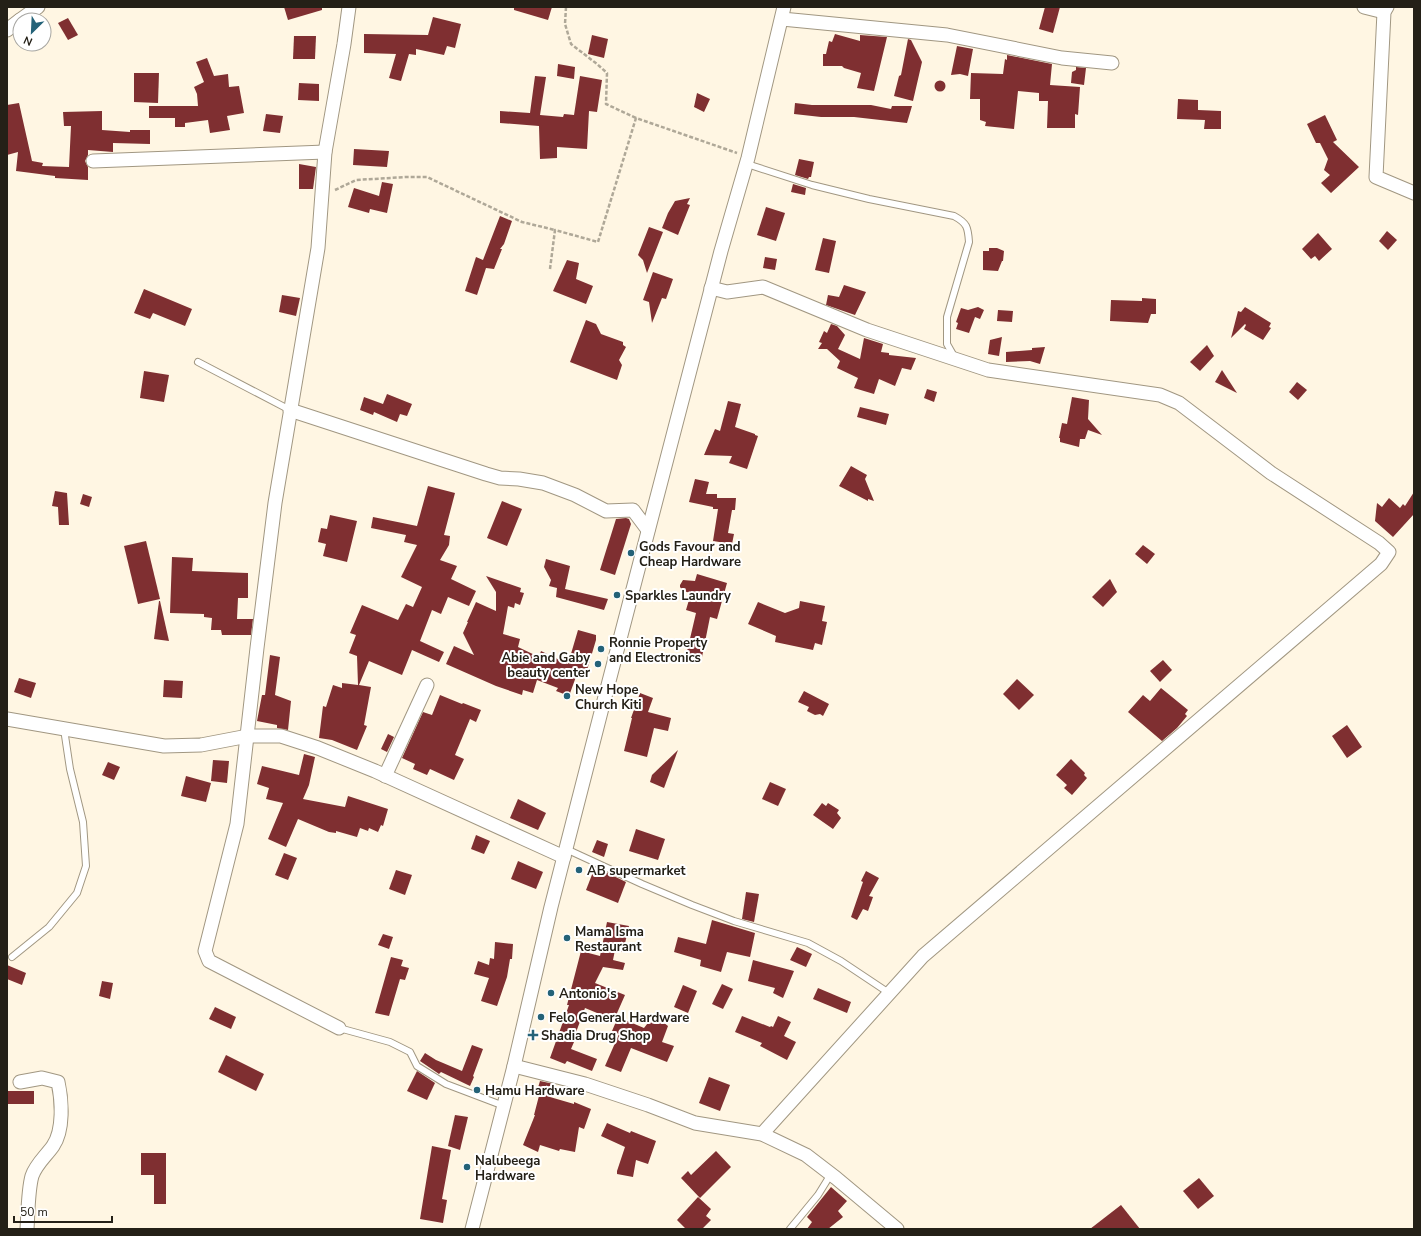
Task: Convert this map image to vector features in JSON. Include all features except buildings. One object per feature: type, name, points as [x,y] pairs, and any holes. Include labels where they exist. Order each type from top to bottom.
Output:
[{"type":"street","points":[[339,1028],[209,961],[205,951],[237,824],[272,526],[290,410],[317,255],[324,152],[344,44],[349,7]]},
{"type":"street","points":[[1364,7],[1386,9],[1376,177],[1414,193]]},
{"type":"street","points":[[472,1229],[514,1066],[565,853],[711,288],[748,161],[783,13],[947,35],[1062,58],[1112,63]]},
{"type":"street","points":[[92,161],[324,152]]},
{"type":"street","points":[[711,288],[727,292],[763,287],[867,330],[988,370],[1160,395],[1179,403],[1271,473],[1379,543],[1389,552],[1381,564],[923,956],[762,1134]]},
{"type":"street","points":[[290,410],[486,474],[500,478],[519,479],[543,483],[575,495],[606,511],[634,510],[648,530]]},
{"type":"street","points":[[386,776],[427,685]]},
{"type":"street","points":[[7,719],[164,746],[201,746],[248,736],[281,736],[318,748],[386,776],[565,853]]},
{"type":"street","points":[[514,1066],[585,1084],[648,1105],[695,1123],[762,1134],[806,1155],[897,1229]]},
{"type":"street","points":[[20,1082],[42,1078],[58,1082],[61,1093],[59,1136],[38,1164],[32,1177],[27,1229]]},
{"type":"lane","points":[[748,161],[812,185],[869,199],[954,216],[963,221],[968,230],[969,242],[947,317],[947,344],[956,360]]},
{"type":"lane","points":[[198,362],[290,410]]},
{"type":"lane","points":[[12,957],[49,927],[78,893],[86,866],[83,822],[70,770],[64,729]]},
{"type":"lane","points":[[565,853],[734,921],[808,943],[842,961],[890,993]]},
{"type":"lane","points":[[339,1028],[390,1042],[410,1052],[417,1066],[446,1084],[504,1106]]},
{"type":"lane","points":[[790,1229],[818,1194],[831,1174]]},
{"type":"path","points":[[566,7],[565,24],[571,44],[607,73],[606,104],[636,118],[748,161]]},
{"type":"path","points":[[322,196],[356,180],[427,177],[522,222],[598,242],[636,118]]},
{"type":"path","points":[[550,269],[555,230]]},
{"type":"place","name":"Gods Favour and Cheap Hardware","points":[[631,553]]},
{"type":"place","name":"Sparkles Laundry","points":[[617,595]]},
{"type":"place","name":"Ronnie Property and Electronics","points":[[601,649]]},
{"type":"place","name":"Abie and Gaby beauty center","points":[[598,664]]},
{"type":"place","name":"New Hope Church Kiti","points":[[567,696]]},
{"type":"place","name":"AB supermarket","points":[[579,870]]},
{"type":"place","name":"Mama Isma Restaurant","points":[[567,938]]},
{"type":"place","name":"Antonio's","points":[[551,993]]},
{"type":"place","name":"Felo General Hardware","points":[[541,1017]]},
{"type":"place","name":"Shadia Drug Shop","points":[[533,1035]]},
{"type":"place","name":"Hamu Hardware","points":[[477,1090]]},
{"type":"place","name":"Nalubeega Hardware","points":[[467,1167]]}]
